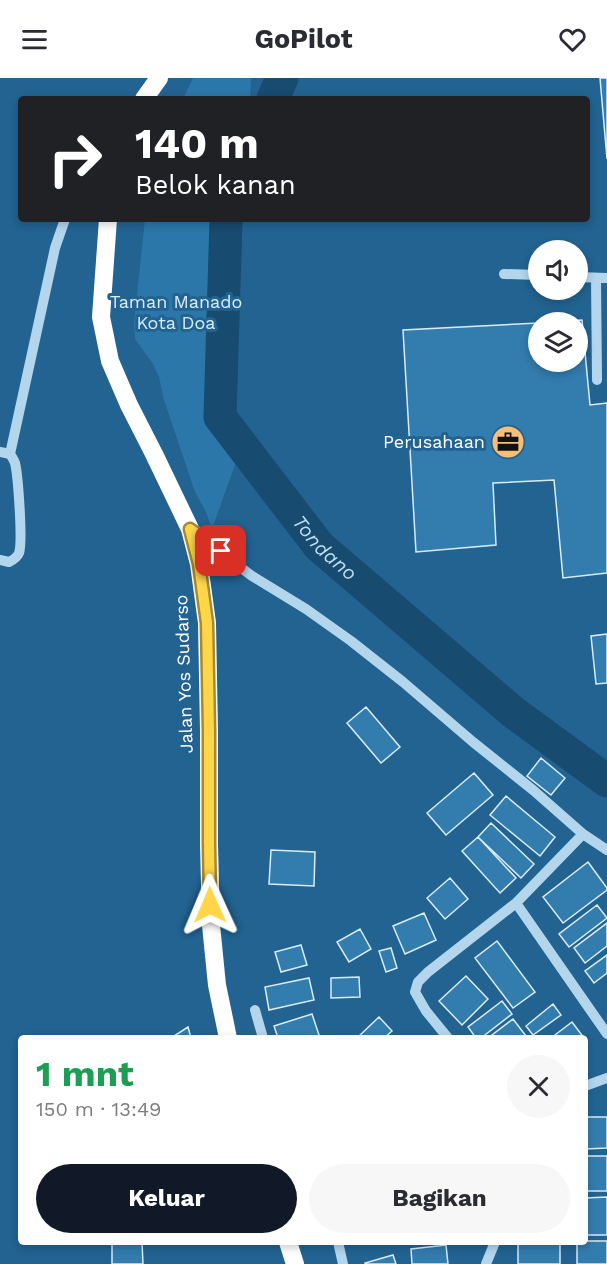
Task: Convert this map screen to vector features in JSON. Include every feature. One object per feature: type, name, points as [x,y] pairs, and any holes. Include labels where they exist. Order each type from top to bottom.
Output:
[{"type":"highway","points":[[146,96],[159,78]]},
{"type":"highway","name":"Jalan Yos Sudarso","points":[[108,222],[101,317],[110,362],[190,529],[199,564],[207,623],[211,925],[217,984],[227,1035]]},
{"type":"highway","points":[[292,1245],[295,1264]]},
{"type":"street","points":[[0,560],[9,562],[19,553],[17,478],[14,461],[5,453],[27,383],[56,248],[64,222]]},
{"type":"street","points":[[504,274],[528,275]]},
{"type":"street","points":[[597,380],[601,278]]},
{"type":"street","points":[[190,529],[252,576],[351,640],[403,681],[583,834],[607,850]]},
{"type":"street","points":[[446,1035],[426,1011],[415,992],[418,982],[458,947],[516,903],[583,834]]},
{"type":"street","points":[[516,903],[607,1034]]},
{"type":"street","points":[[255,1010],[262,1035]]},
{"type":"street","points":[[588,1085],[607,1078]]},
{"type":"street","points":[[339,1245],[343,1264]]},
{"type":"street","points":[[486,1264],[494,1245]]},
{"type":"green space","points":[[193,78],[251,78],[250,96],[184,96]]},
{"type":"green space","name":"Taman Manado Kota Doa","points":[[145,222],[233,222],[234,238],[221,270],[214,341],[216,405],[236,462],[212,529],[195,492],[164,400],[159,377],[153,364],[135,339],[134,322]]},
{"type":"building","points":[[600,78],[607,78],[607,159]]},
{"type":"building","name":"Perusahaan","points":[[528,324],[528,372],[587,372],[590,405],[607,403],[607,573],[563,578],[554,480],[493,483],[496,545],[416,552],[403,330]]},
{"type":"building","points":[[607,634],[607,683],[596,684],[591,636]]},
{"type":"building","points":[[366,707],[400,747],[381,763],[347,723]]},
{"type":"building","points":[[541,758],[565,778],[551,795],[527,776]]},
{"type":"building","points":[[474,773],[493,795],[446,835],[427,813]]},
{"type":"building","points":[[506,796],[555,837],[540,856],[490,815]]},
{"type":"building","points":[[491,823],[534,864],[521,878],[478,837]]},
{"type":"building","points":[[478,837],[516,878],[500,893],[462,851]]},
{"type":"building","points":[[271,850],[315,852],[314,886],[269,884]]},
{"type":"building","points":[[588,862],[607,890],[563,923],[543,897]]},
{"type":"building","points":[[450,878],[468,899],[445,919],[427,898]]},
{"type":"building","points":[[597,905],[607,918],[569,947],[559,934]]},
{"type":"building","points":[[424,913],[436,940],[405,954],[393,926]]},
{"type":"building","points":[[607,923],[607,946],[585,963],[574,948]]},
{"type":"building","points":[[360,929],[371,949],[349,962],[337,942]]},
{"type":"building","points":[[497,941],[535,992],[513,1008],[475,958]]},
{"type":"building","points":[[301,945],[307,965],[281,972],[275,952]]},
{"type":"building","points":[[391,948],[397,968],[386,972],[379,951]]},
{"type":"building","points":[[607,955],[607,973],[594,983],[585,971]]},
{"type":"building","points":[[466,976],[488,999],[462,1025],[439,1001]]},
{"type":"building","points":[[359,977],[360,997],[331,998],[331,978]]},
{"type":"building","points":[[309,978],[314,1000],[269,1010],[265,987]]},
{"type":"building","points":[[502,1001],[512,1014],[485,1035],[474,1035],[468,1027]]},
{"type":"building","points":[[553,1004],[561,1015],[533,1035],[526,1026]]},
{"type":"building","points":[[312,1014],[319,1035],[277,1035],[274,1026]]},
{"type":"building","points":[[379,1017],[392,1031],[387,1035],[360,1035]]},
{"type":"building","points":[[513,1019],[525,1035],[492,1035]]},
{"type":"building","points":[[572,1022],[582,1035],[555,1035]]},
{"type":"building","points":[[188,1027],[190,1035],[176,1035]]},
{"type":"building","points":[[588,1117],[607,1117],[607,1148],[588,1149]]},
{"type":"building","points":[[588,1156],[607,1156],[607,1191],[588,1191]]},
{"type":"building","points":[[607,1197],[607,1235],[588,1235],[588,1198]]},
{"type":"building","points":[[588,1241],[607,1241],[607,1264],[577,1264],[577,1245],[588,1245]]},
{"type":"building","points":[[112,1245],[142,1245],[143,1264],[112,1264]]},
{"type":"building","points":[[446,1245],[448,1264],[412,1264],[411,1249]]},
{"type":"building","points":[[518,1245],[560,1245],[560,1264],[518,1264]]},
{"type":"building","points":[[393,1255],[396,1264],[365,1264],[365,1263]]},
{"type":"waterway","name":"Tondano","points":[[274,96],[282,78]]},
{"type":"waterway","name":"Tondano","points":[[226,222],[220,417],[319,546],[513,712],[607,781]]},
{"type":"place","name":"Perusahaan","points":[[508,442]]},
{"type":"route","points":[[210,905],[207,623],[199,564],[190,529],[221,551]]}]
